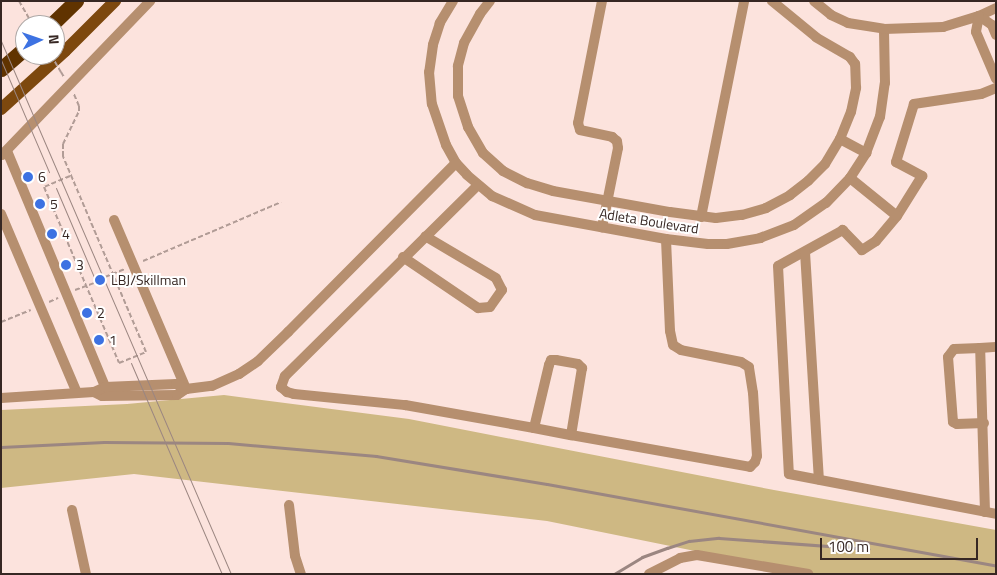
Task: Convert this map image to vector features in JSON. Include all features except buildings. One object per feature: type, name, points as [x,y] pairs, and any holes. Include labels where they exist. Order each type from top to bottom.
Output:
[{"type":"highway","points":[[61,15],[76,1]]},
{"type":"highway","points":[[1,70],[15,57]]},
{"type":"main road","points":[[1,108],[65,51],[115,1]]},
{"type":"street","points":[[105,387],[4,153],[150,1]]},
{"type":"street","points":[[490,1],[464,42],[458,66],[458,96],[468,127],[483,153],[504,171],[527,183],[553,191],[607,203],[701,217],[742,215],[766,208],[790,195],[825,164],[840,139],[851,112],[856,88],[855,64],[850,57],[816,37],[772,1]]},
{"type":"street","points":[[602,1],[578,123],[580,130],[612,137],[616,141],[618,148],[602,227]]},
{"type":"street","points":[[701,217],[744,1]]},
{"type":"street","points":[[814,1],[832,15],[848,23],[884,30],[944,27],[979,16],[996,8]]},
{"type":"street","name":"Adleta Boulevard","points":[[447,3],[434,45],[429,72],[432,104],[438,128],[456,163],[478,185],[509,205],[535,215],[690,243],[727,244],[767,236],[794,225],[815,212],[850,178],[866,153],[880,117],[884,100],[884,30]]},
{"type":"street","points":[[979,16],[992,25],[996,35]]},
{"type":"street","points":[[979,16],[976,32],[996,79]]},
{"type":"street","points":[[980,348],[991,513],[789,474],[778,266],[843,230],[862,250],[876,241],[897,216],[922,176],[896,162],[914,104],[981,94],[996,88]]},
{"type":"street","points":[[840,139],[866,153]]},
{"type":"street","points":[[94,392],[102,396],[177,396],[186,389],[228,381],[258,361],[456,163]]},
{"type":"street","points":[[850,178],[897,216]]},
{"type":"street","points":[[478,185],[403,257],[285,376],[281,387],[286,392],[405,405],[750,467],[755,462],[757,456],[753,393],[749,367],[742,362],[681,350],[674,345],[670,331],[666,239]]},
{"type":"street","points":[[1,214],[77,393]]},
{"type":"street","points":[[114,220],[186,389]]},
{"type":"street","points":[[403,257],[478,308],[490,307],[502,290],[496,278],[425,236]]},
{"type":"street","points":[[806,252],[819,480]]},
{"type":"street","points":[[984,423],[957,424],[953,422],[948,357],[954,349],[996,347]]},
{"type":"street","points":[[534,428],[548,365],[551,360],[578,364],[582,368],[571,435]]},
{"type":"street","points":[[1,398],[94,392],[105,387],[176,384],[186,389]]},
{"type":"street","points":[[289,505],[295,556],[301,574]]},
{"type":"street","points":[[72,510],[86,574]]},
{"type":"street","points":[[649,574],[680,558],[708,556],[808,574]]},
{"type":"path","points":[[19,1],[27,15]]},
{"type":"path","points":[[57,65],[64,78]]},
{"type":"path","points":[[70,174],[44,187],[119,363],[146,352],[70,174],[62,150],[80,106],[73,92]]},
{"type":"path","points":[[134,266],[281,202]]},
{"type":"path","points":[[105,278],[112,274]]},
{"type":"path","points":[[74,291],[94,282]]},
{"type":"path","points":[[49,302],[63,296]]},
{"type":"path","points":[[1,322],[33,309]]},
{"type":"shaded area","points":[[224,395],[409,419],[774,490],[996,530],[996,574],[808,574],[547,521],[134,474],[1,488],[1,410],[127,404]]},
{"type":"tram line","points":[[1,41],[231,574]]},
{"type":"tram line","points":[[1,60],[49,172]]},
{"type":"tram line","points":[[56,188],[97,284]]},
{"type":"tram line","points":[[131,363],[222,574]]},
{"type":"railway","points":[[1,447],[104,442],[228,443],[376,456],[547,484],[996,566]]},
{"type":"railway","points":[[614,574],[642,557],[667,548],[689,541],[719,538],[869,549]]},
{"type":"place","name":"6","points":[[28,177]]},
{"type":"place","name":"5","points":[[40,204]]},
{"type":"place","name":"4","points":[[52,234]]},
{"type":"place","name":"3","points":[[66,265]]},
{"type":"place","name":"LBJ/Skillman","points":[[100,280]]},
{"type":"place","name":"2","points":[[87,313]]},
{"type":"place","name":"1","points":[[99,340]]}]
